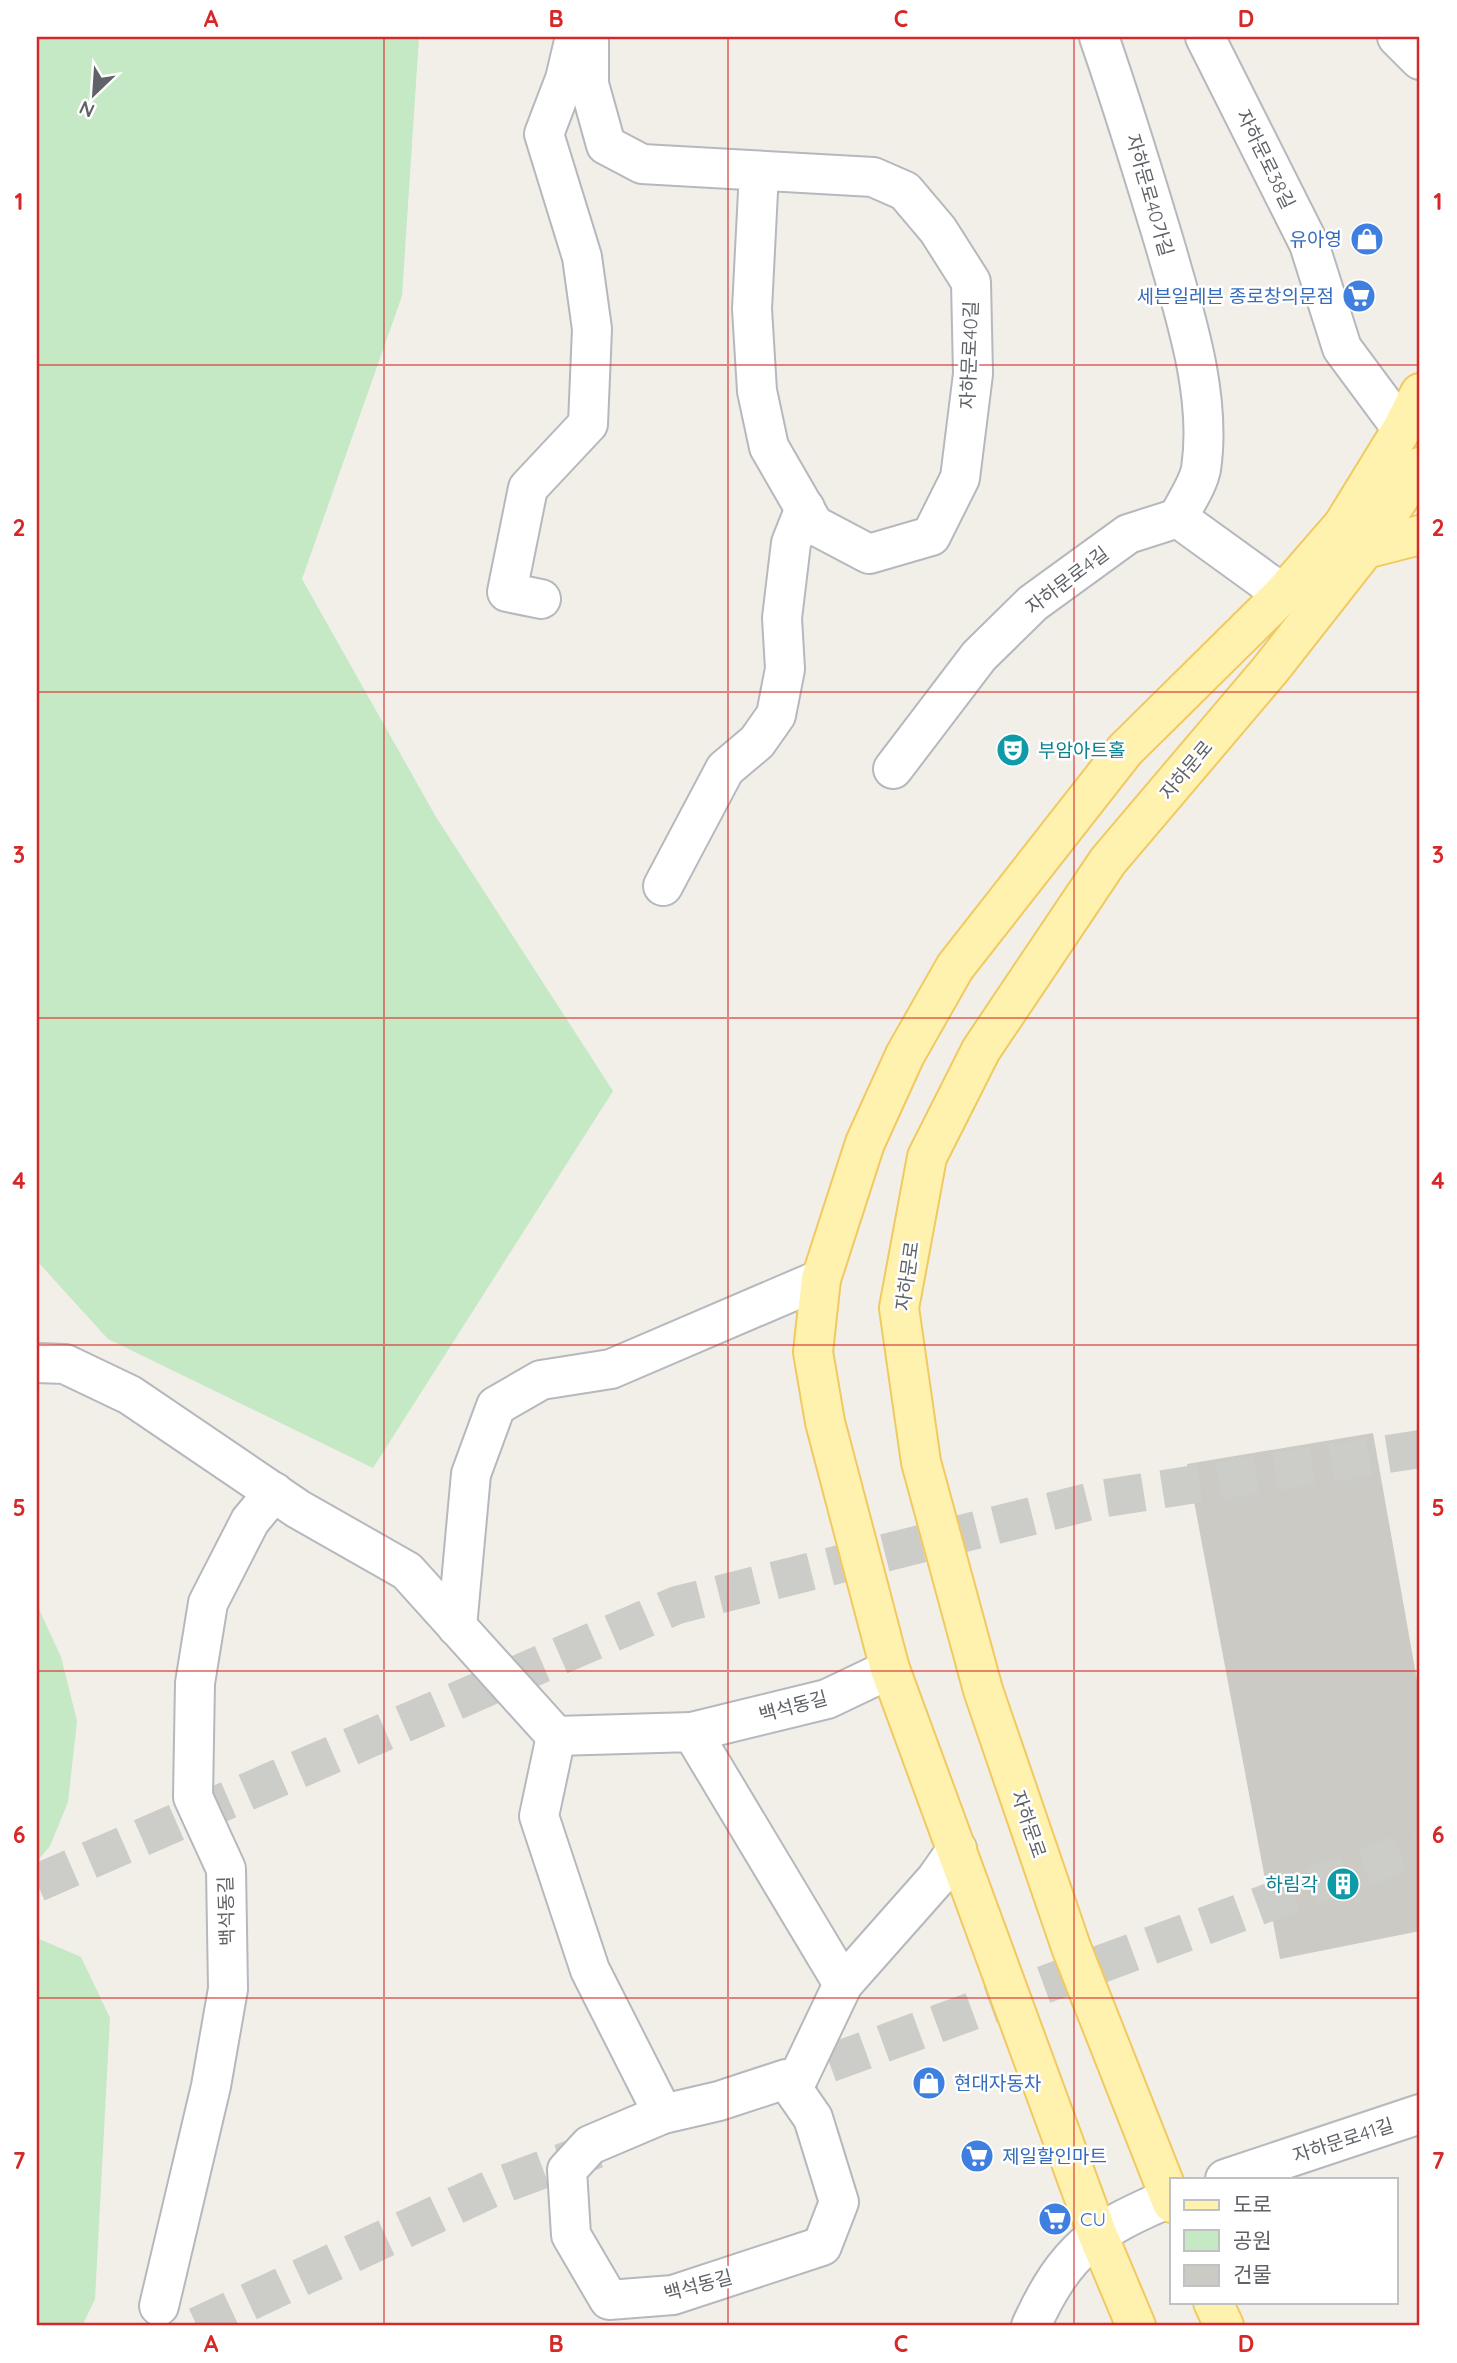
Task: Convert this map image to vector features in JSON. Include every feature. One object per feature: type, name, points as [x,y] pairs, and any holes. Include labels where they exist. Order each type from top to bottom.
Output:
[{"type":"main road","points":[[1136,2326],[1097,2234],[890,1669],[825,1422],[813,1352],[821,1279],[865,1143],[905,1055],[955,967],[1125,750],[1283,594],[1342,524],[1402,429],[1420,393]]},
{"type":"main road","name":"자하문로","points":[[1170,2196],[1072,1947],[983,1690],[921,1462],[899,1308],[927,1157],[981,1050],[1108,861],[1270,670],[1365,549],[1420,467]]},
{"type":"main road","points":[[1365,549],[1420,535]]},
{"type":"main road","points":[[1214,2304],[1224,2326]]},
{"type":"street","points":[[541,599],[507,592],[528,488],[588,424],[592,329],[582,257],[544,134],[565,79],[575,37]]},
{"type":"street","name":"자하문로40길","points":[[589,37],[589,84],[606,145],[642,164],[873,177],[905,191],[939,230],[971,282],[973,374],[960,478],[930,536],[869,555],[814,525],[768,447],[758,391],[752,309],[759,172]]},
{"type":"street","name":"자하문로40가길","points":[[1099,37],[1134,140],[1176,283],[1197,376],[1202,429],[1200,472],[1178,518]]},
{"type":"street","name":"자하문로38길","points":[[1205,37],[1309,244],[1342,348],[1402,429]]},
{"type":"street","points":[[1396,37],[1420,60]]},
{"type":"street","points":[[663,886],[725,769],[757,742],[776,715],[785,669],[782,618],[791,543],[805,508]]},
{"type":"street","points":[[1178,518],[1283,594]]},
{"type":"street","name":"자하문로4길","points":[[893,769],[979,656],[1033,603],[1128,534],[1178,518]]},
{"type":"street","points":[[457,1627],[471,1474],[496,1406],[541,1380],[611,1369],[821,1279]]},
{"type":"street","points":[[37,1363],[65,1364],[130,1395],[274,1492],[407,1571],[556,1736],[539,1816],[590,1970],[663,2114]]},
{"type":"street","name":"백석동길","points":[[159,2306],[211,2086],[228,1989],[226,1869],[193,1797],[195,1683],[208,1603],[250,1521],[274,1492]]},
{"type":"street","name":"백석동길","points":[[556,1736],[692,1732],[827,1699],[890,1669]]},
{"type":"street","points":[[692,1732],[843,1983]]},
{"type":"street","points":[[793,2089],[843,1983],[936,1879],[957,1849]]},
{"type":"street","name":"백석동길","points":[[786,2079],[813,2118],[839,2202],[822,2246],[673,2295],[609,2300],[571,2235],[567,2170],[590,2145],[663,2114],[719,2101],[786,2079]]},
{"type":"street","name":"자하문로41길","points":[[1228,2178],[1420,2115]]},
{"type":"street","points":[[1031,2326],[1045,2296],[1071,2258],[1097,2234],[1170,2199]]},
{"type":"green space","points":[[37,37],[419,37],[402,296],[302,579],[436,817],[613,1091],[373,1468],[108,1339],[37,1261]]},
{"type":"green space","points":[[37,1605],[61,1657],[77,1721],[68,1802],[50,1846],[37,1861]]},
{"type":"green space","points":[[37,1938],[81,1957],[110,2018],[95,2299],[82,2326],[37,2326]]},
{"type":"building","points":[[1373,1433],[1420,1697],[1420,1931],[1280,1959],[1187,1464]]},
{"type":"tunnel","points":[[37,1883],[677,1605],[1100,1499],[1420,1449]]},
{"type":"tunnel","points":[[776,2083],[1420,1847]]},
{"type":"tunnel","points":[[197,2326],[493,2188],[598,2149]]},
{"type":"place","name":"유아영","points":[[1367,239]]},
{"type":"place","name":"세븐일레븐 종로창의문점","points":[[1359,296]]},
{"type":"place","name":"부암아트홀","points":[[1013,750]]},
{"type":"place","name":"하림각","points":[[1343,1884]]},
{"type":"place","name":"현대자동차","points":[[929,2083]]},
{"type":"place","name":"제일할인마트","points":[[977,2156]]},
{"type":"place","name":"CU","points":[[1055,2219]]}]
